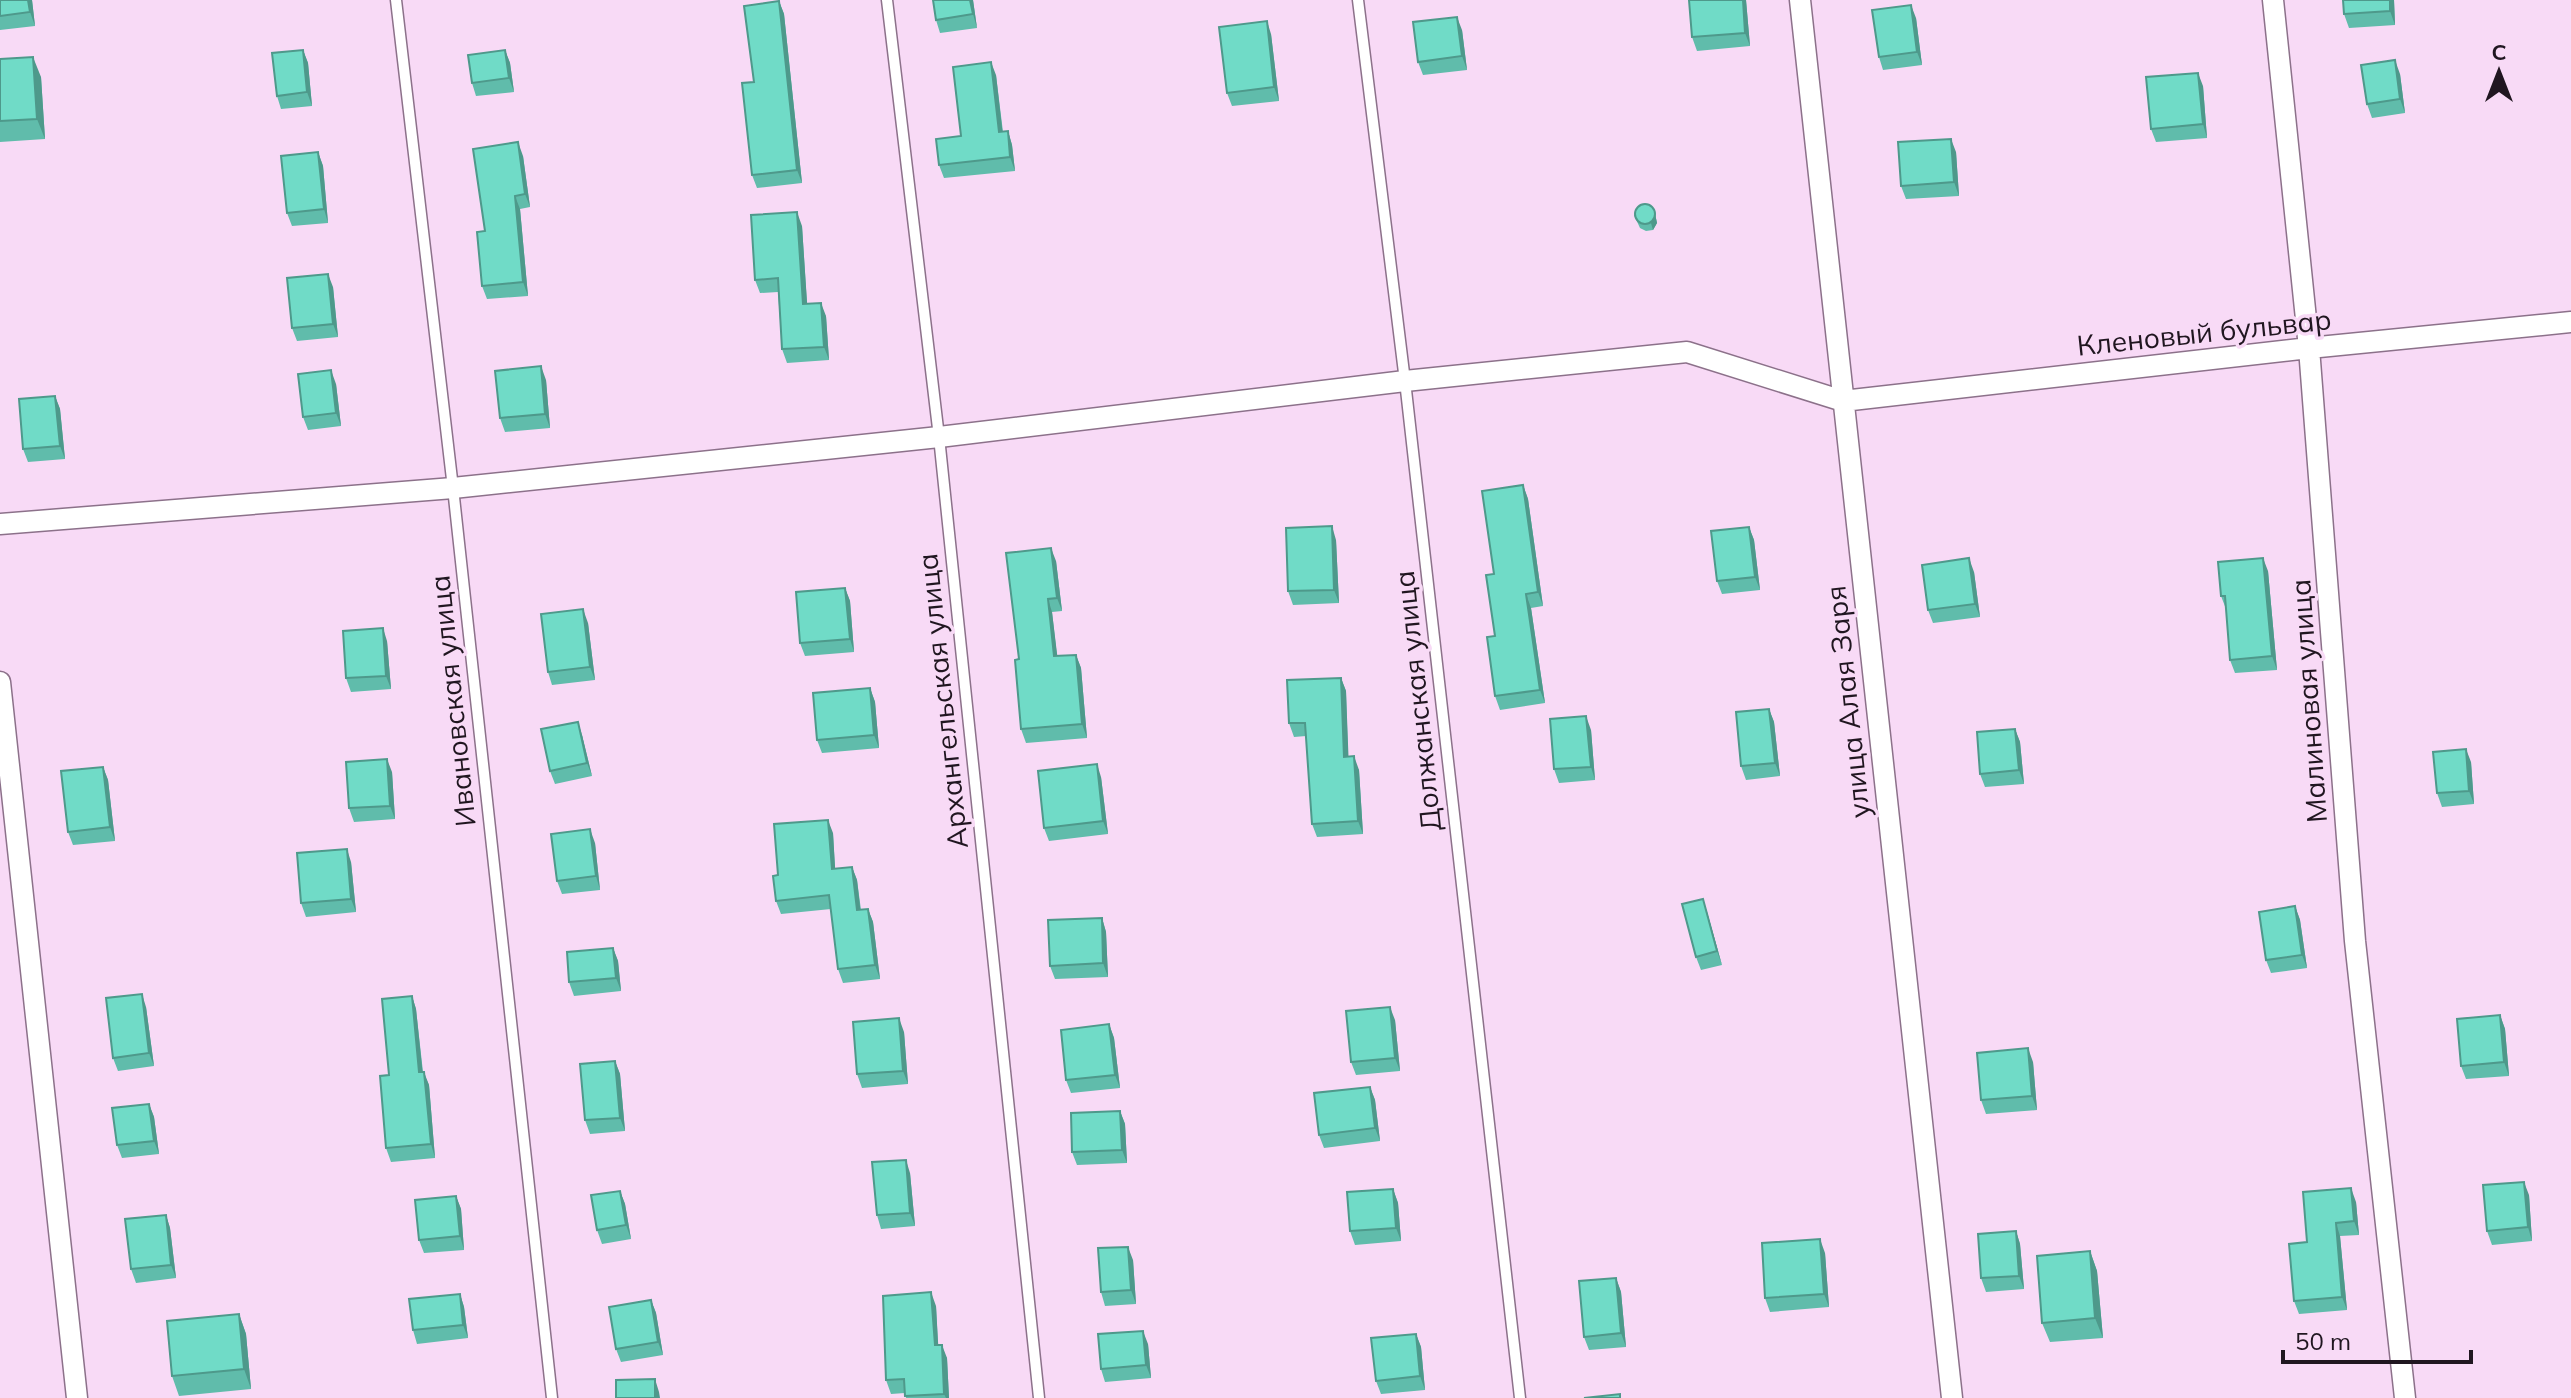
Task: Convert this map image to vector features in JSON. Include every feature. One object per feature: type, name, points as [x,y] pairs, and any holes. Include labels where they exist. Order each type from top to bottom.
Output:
[{"type":"street","name":"улица Алая Заря","points":[[1800,0],[1952,1398]]},
{"type":"street","name":"Малиновая улица","points":[[2273,0],[2309,348],[2355,941],[2405,1398]]},
{"type":"street","name":"Кленовый бульвар","points":[[1843,401],[2309,348],[2571,322]]},
{"type":"street","points":[[0,524],[453,488],[939,437],[1405,381],[1687,352],[1843,401]]},
{"type":"street","points":[[0,682],[77,1398]]},
{"type":"lane","name":"Ивановская улица","points":[[396,0],[453,488],[552,1398]]},
{"type":"lane","name":"Архангельская улица","points":[[887,0],[939,437],[1039,1398]]},
{"type":"lane","name":"Должанская улица","points":[[1358,0],[1405,381],[1520,1398]]},
{"type":"building","points":[[0,0],[28,0],[30,12],[0,16]]},
{"type":"building","points":[[933,0],[970,0],[973,14],[936,20]]},
{"type":"building","points":[[1689,0],[1743,0],[1745,33],[1692,37]]},
{"type":"building","points":[[2343,0],[2390,0],[2390,11],[2344,14]]},
{"type":"building","points":[[779,1],[797,170],[752,175],[742,83],[754,82],[744,6]]},
{"type":"building","points":[[1911,5],[1917,52],[1879,57],[1872,10]]},
{"type":"building","points":[[1457,17],[1462,56],[1418,62],[1413,22]]},
{"type":"building","points":[[1267,21],[1274,87],[1227,93],[1219,27]]},
{"type":"building","points":[[303,50],[307,92],[277,96],[272,53]]},
{"type":"building","points":[[505,50],[509,78],[472,83],[468,55]]},
{"type":"building","points":[[33,57],[37,119],[0,121],[0,59]]},
{"type":"building","points":[[2395,60],[2400,99],[2367,104],[2361,65]]},
{"type":"building","points":[[991,62],[999,132],[1008,131],[1010,157],[939,165],[936,139],[961,136],[953,67]]},
{"type":"building","points":[[2198,73],[2203,124],[2151,129],[2146,77]]},
{"type":"building","points":[[1951,139],[1954,182],[1901,186],[1898,142]]},
{"type":"building","points":[[518,142],[525,194],[515,196],[523,282],[482,286],[477,232],[485,231],[473,149]]},
{"type":"building","points":[[318,152],[324,209],[287,213],[281,156]]},
{"type":"building","points":[[1645,204],[1652,207],[1655,214],[1652,221],[1645,224],[1638,221],[1635,214],[1638,207]]},
{"type":"building","points":[[797,212],[803,304],[821,303],[824,347],[782,349],[778,278],[755,280],[751,215]]},
{"type":"building","points":[[328,274],[333,324],[292,328],[287,278]]},
{"type":"building","points":[[541,366],[545,414],[500,418],[495,371]]},
{"type":"building","points":[[331,370],[336,413],[303,417],[298,374]]},
{"type":"building","points":[[55,396],[60,446],[23,449],[19,399]]},
{"type":"building","points":[[1523,485],[1538,592],[1526,594],[1540,690],[1495,696],[1487,637],[1495,636],[1486,575],[1494,574],[1482,491]]},
{"type":"building","points":[[1332,526],[1334,590],[1288,591],[1286,528]]},
{"type":"building","points":[[1749,527],[1755,577],[1717,581],[1711,531]]},
{"type":"building","points":[[1051,548],[1057,598],[1048,599],[1054,656],[1076,655],[1082,724],[1021,729],[1015,660],[1019,659],[1006,553]]},
{"type":"building","points":[[1969,558],[1975,604],[1928,610],[1922,565]]},
{"type":"building","points":[[2263,558],[2272,656],[2230,660],[2225,596],[2221,596],[2218,562]]},
{"type":"building","points":[[845,588],[850,639],[800,643],[796,592]]},
{"type":"building","points":[[583,609],[590,667],[548,672],[541,614]]},
{"type":"building","points":[[383,628],[386,676],[346,678],[343,631]]},
{"type":"building","points":[[1341,678],[1344,757],[1354,756],[1358,821],[1312,824],[1305,723],[1289,723],[1287,680]]},
{"type":"building","points":[[870,688],[874,735],[817,740],[813,693]]},
{"type":"building","points":[[1769,709],[1775,763],[1741,766],[1736,712]]},
{"type":"building","points":[[1586,716],[1591,767],[1554,769],[1550,719]]},
{"type":"building","points":[[578,722],[587,763],[550,771],[541,729]]},
{"type":"building","points":[[2015,729],[2019,770],[1980,774],[1977,732]]},
{"type":"building","points":[[2466,749],[2469,791],[2437,793],[2433,752]]},
{"type":"building","points":[[387,759],[390,806],[349,808],[346,762]]},
{"type":"building","points":[[1097,764],[1103,821],[1044,828],[1038,771]]},
{"type":"building","points":[[103,767],[110,827],[68,832],[61,771]]},
{"type":"building","points":[[828,820],[832,869],[852,867],[857,910],[868,909],[875,965],[838,969],[829,895],[776,901],[773,876],[778,875],[774,824]]},
{"type":"building","points":[[590,829],[596,876],[557,881],[551,834]]},
{"type":"building","points":[[347,849],[351,899],[301,903],[297,853]]},
{"type":"building","points":[[1703,899],[1717,951],[1696,957],[1682,904]]},
{"type":"building","points":[[2295,906],[2302,955],[2266,960],[2259,912]]},
{"type":"building","points":[[1102,918],[1103,963],[1050,966],[1048,920]]},
{"type":"building","points":[[613,948],[616,978],[569,982],[567,952]]},
{"type":"building","points":[[142,994],[149,1053],[113,1058],[106,998]]},
{"type":"building","points":[[412,996],[419,1072],[424,1072],[431,1144],[386,1148],[380,1076],[389,1075],[382,999]]},
{"type":"building","points":[[1390,1007],[1395,1058],[1351,1062],[1346,1011]]},
{"type":"building","points":[[2500,1015],[2504,1062],[2461,1066],[2457,1019]]},
{"type":"building","points":[[899,1018],[903,1071],[857,1074],[853,1022]]},
{"type":"building","points":[[1109,1024],[1115,1075],[1066,1080],[1061,1030]]},
{"type":"building","points":[[2028,1048],[2032,1096],[1981,1100],[1977,1053]]},
{"type":"building","points":[[615,1061],[620,1118],[585,1120],[580,1064]]},
{"type":"building","points":[[1370,1087],[1375,1128],[1319,1135],[1314,1093]]},
{"type":"building","points":[[149,1104],[154,1141],[117,1145],[112,1108]]},
{"type":"building","points":[[1120,1111],[1122,1150],[1072,1152],[1071,1113]]},
{"type":"building","points":[[906,1160],[910,1213],[877,1215],[872,1162]]},
{"type":"building","points":[[2524,1182],[2528,1227],[2487,1231],[2483,1185]]},
{"type":"building","points":[[2351,1188],[2354,1221],[2336,1223],[2342,1297],[2294,1301],[2289,1244],[2307,1242],[2303,1192]]},
{"type":"building","points":[[1393,1189],[1396,1228],[1350,1231],[1347,1192]]},
{"type":"building","points":[[620,1191],[626,1225],[597,1230],[591,1195]]},
{"type":"building","points":[[456,1196],[460,1236],[419,1240],[415,1200]]},
{"type":"building","points":[[166,1215],[171,1265],[131,1269],[125,1219]]},
{"type":"building","points":[[2016,1231],[2019,1276],[1981,1278],[1978,1234]]},
{"type":"building","points":[[1820,1239],[1824,1294],[1765,1298],[1762,1243]]},
{"type":"building","points":[[1128,1247],[1131,1290],[1101,1292],[1098,1248]]},
{"type":"building","points":[[2090,1251],[2095,1318],[2042,1323],[2037,1256]]},
{"type":"building","points":[[1616,1278],[1621,1333],[1584,1337],[1579,1281]]},
{"type":"building","points":[[931,1292],[935,1345],[942,1345],[944,1394],[905,1396],[904,1379],[886,1380],[883,1296]]},
{"type":"building","points":[[460,1294],[463,1325],[413,1330],[409,1299]]},
{"type":"building","points":[[651,1300],[658,1342],[616,1349],[609,1307]]},
{"type":"building","points":[[239,1314],[244,1369],[172,1376],[167,1321]]},
{"type":"building","points":[[1143,1331],[1146,1365],[1101,1369],[1098,1334]]},
{"type":"building","points":[[1416,1334],[1420,1376],[1376,1381],[1371,1338]]},
{"type":"building","points":[[655,1379],[655,1398],[616,1398],[616,1380]]},
{"type":"building","points":[[1620,1394],[1620,1398],[1584,1398]]}]
